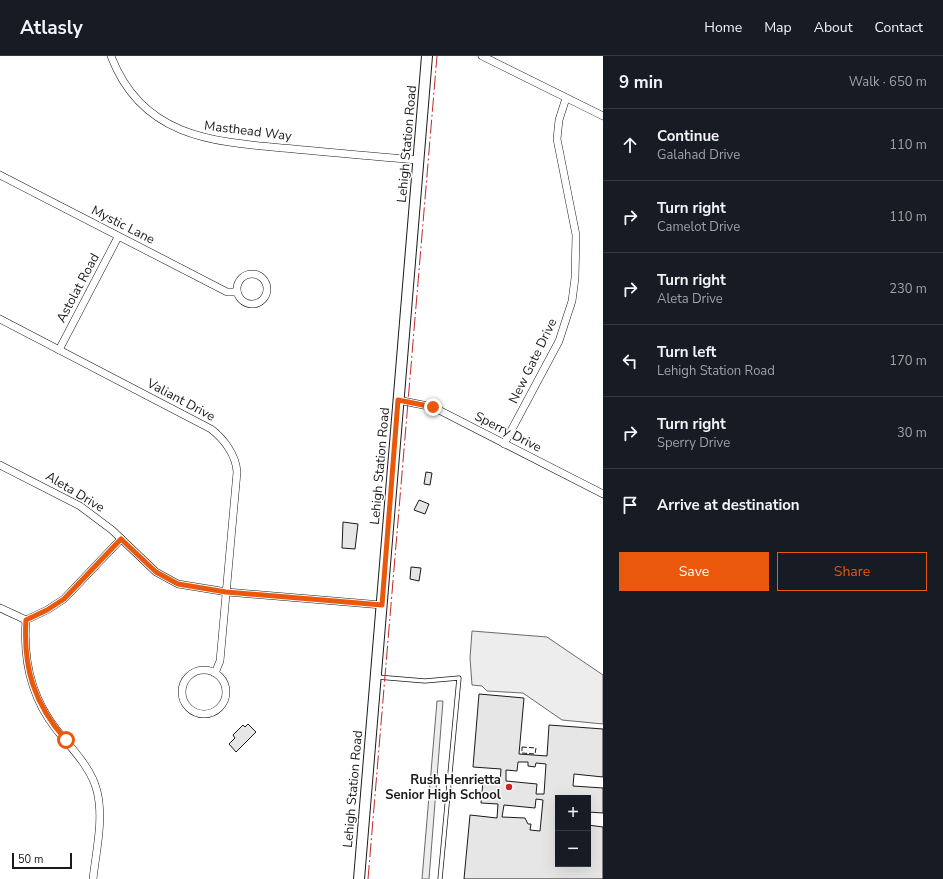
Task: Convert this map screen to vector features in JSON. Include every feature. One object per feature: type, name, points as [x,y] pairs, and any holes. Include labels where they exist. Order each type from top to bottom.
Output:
[{"type":"main road","name":"Lehigh Station Road","points":[[359,879],[427,56]]},
{"type":"street","name":"Masthead Way","points":[[111,56],[123,83],[134,98],[162,122],[196,137],[259,146],[418,160]]},
{"type":"street","points":[[482,56],[603,116]]},
{"type":"street","name":"New Gate Drive","points":[[504,444],[559,342],[572,302],[575,278],[576,235],[574,215],[559,156],[557,139],[566,98]]},
{"type":"street","name":"Mystic Lane","points":[[0,175],[227,292],[237,292]]},
{"type":"street","name":"Astolat Road","points":[[59,350],[118,237]]},
{"type":"street","name":"Mystic Lane","points":[[246,274],[257,274],[267,285],[266,295],[255,304],[245,303],[241,300],[237,292],[238,281],[246,274]]},
{"type":"street","name":"Valiant Drive","points":[[0,319],[211,429],[226,444],[237,472],[220,661],[215,673]]},
{"type":"street","name":"Sperry Drive","points":[[398,400],[433,407],[603,494]]},
{"type":"street","name":"Aleta Drive","points":[[0,465],[80,506],[101,521],[156,572],[168,579],[190,587],[226,592],[382,605]]},
{"type":"street","points":[[26,620],[47,610],[64,599],[121,539]]},
{"type":"street","points":[[0,608],[26,620]]},
{"type":"street","points":[[26,620],[26,658],[30,678],[37,697],[45,713],[88,770],[97,790],[99,816],[93,879]]},
{"type":"street","points":[[209,671],[215,673],[221,678],[226,691],[222,705],[210,713],[196,712],[185,703],[183,696],[184,682],[195,672],[209,671]]},
{"type":"lane","points":[[376,677],[425,681],[459,678],[440,879]]},
{"type":"shaded area","points":[[472,631],[547,637],[603,675],[603,724],[562,720],[523,693],[487,691],[482,686],[472,685],[470,658]]},
{"type":"shaded area","points":[[437,701],[443,701],[429,879],[422,879]]},
{"type":"building","points":[[426,472],[432,473],[430,485],[424,484]]},
{"type":"building","points":[[419,500],[429,504],[425,514],[414,510]]},
{"type":"building","points":[[343,522],[358,524],[355,549],[342,548]]},
{"type":"building","points":[[411,567],[421,568],[419,581],[410,579]]},
{"type":"building","name":"Rush Henrietta Senior High School","points":[[479,694],[524,698],[519,754],[547,756],[549,725],[603,729],[603,777],[574,774],[573,786],[603,788],[603,813],[591,812],[591,795],[555,795],[555,867],[591,867],[591,825],[603,827],[603,879],[464,879],[470,815],[497,818],[498,804],[481,803],[483,781],[500,783],[501,769],[473,767]],"holes":[[[518,762],[528,762],[528,766],[535,767],[536,763],[546,764],[544,794],[536,794],[537,784],[506,781],[506,770],[517,771]],[[536,799],[543,800],[540,831],[530,830],[531,824],[528,824],[525,818],[502,817],[504,805],[535,808]]]},
{"type":"building","points":[[248,724],[256,732],[236,752],[229,744],[235,738],[233,735],[243,725],[245,727]]},
{"type":"fence","points":[[522,747],[536,748],[535,754],[522,753],[522,747]]},
{"type":"power","points":[[368,879],[437,56]]},
{"type":"place","name":"Rush Henrietta Senior High School","points":[[509,787]]},
{"type":"route","points":[[66,740],[45,713],[30,678],[26,658],[26,620],[47,610],[64,599],[121,539],[156,572],[178,584],[226,592],[382,605],[398,400],[433,407]]}]
